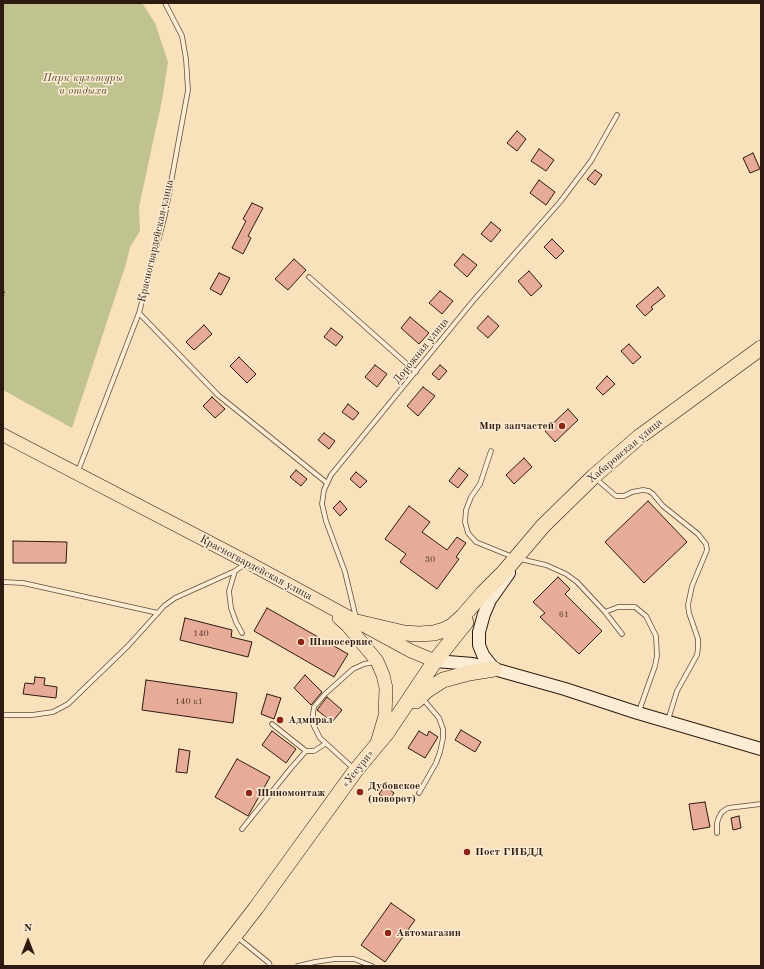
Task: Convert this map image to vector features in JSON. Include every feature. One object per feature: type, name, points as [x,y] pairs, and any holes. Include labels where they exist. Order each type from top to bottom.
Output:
[{"type":"highway","name":"Хабаровская улица","points":[[504,572],[543,526],[593,477],[639,437],[761,348]]},
{"type":"highway","points":[[357,622],[404,633],[434,633],[444,630],[452,626],[463,616],[504,572]]},
{"type":"highway","name":"«Уссури»","points":[[211,966],[236,935],[356,770],[381,740],[435,661],[504,572]]},
{"type":"highway","points":[[381,740],[420,696],[433,685],[443,680],[469,673],[494,670]]},
{"type":"main road","name":"Красногвардейская улица","points":[[3,434],[411,651],[435,661]]},
{"type":"main road","points":[[324,605],[348,626],[377,661],[383,675],[386,688],[386,699],[381,740]]},
{"type":"street","points":[[494,670],[483,655],[479,644],[479,632],[490,600],[511,570],[517,558]]},
{"type":"street","points":[[435,661],[473,664],[565,689],[638,713],[761,749]]},
{"type":"lane","name":"Красногвардейская улица","points":[[78,473],[140,313],[165,215],[188,90],[186,59],[182,36],[166,3]]},
{"type":"lane","name":"Дорожная улица","points":[[357,622],[345,572],[326,521],[322,504],[324,490],[331,475],[473,301],[576,182],[591,161],[617,115]]},
{"type":"lane","points":[[309,277],[416,372]]},
{"type":"lane","points":[[140,313],[218,395],[327,483]]},
{"type":"lane","points":[[491,451],[480,484],[471,497],[466,510],[465,522],[468,533],[476,542],[517,558],[546,565],[566,574],[577,582],[605,612],[622,634]]},
{"type":"lane","points":[[593,477],[616,496],[624,496],[632,492],[643,490],[649,491],[663,506],[698,534],[706,544],[706,550],[692,586],[688,605],[689,613],[698,639],[697,655],[677,691],[668,721]]},
{"type":"lane","points":[[3,715],[32,715],[53,712],[68,704],[128,646],[158,613],[175,598],[235,572],[246,562]]},
{"type":"lane","points":[[235,572],[229,591],[231,608],[242,633]]},
{"type":"lane","points":[[3,582],[23,583],[158,613]]},
{"type":"lane","points":[[605,612],[618,607],[635,607],[646,616],[656,636],[657,656],[655,666],[638,713]]},
{"type":"lane","points":[[356,770],[325,744],[316,732],[313,724],[314,707],[325,694],[353,669],[364,664],[377,661]]},
{"type":"lane","points":[[419,793],[436,763],[443,738],[443,729],[439,718],[420,696]]},
{"type":"lane","points":[[272,724],[306,751],[314,751],[325,744]]},
{"type":"lane","points":[[242,829],[306,751]]},
{"type":"lane","points":[[717,832],[716,823],[718,817],[728,808],[761,804]]},
{"type":"lane","points":[[236,935],[269,963],[270,966]]},
{"type":"lane","points":[[298,966],[335,959],[354,959],[372,966]]},
{"type":"path","points":[[3,289],[3,297]]},
{"type":"green space","name":"Парк культуры и отдыха","points":[[3,3],[142,3],[155,23],[168,62],[162,100],[139,207],[140,231],[130,247],[126,264],[72,428],[3,390]]},
{"type":"building","points":[[517,131],[526,139],[517,151],[507,143]]},
{"type":"building","points":[[539,149],[554,160],[546,171],[531,161]]},
{"type":"building","points":[[753,153],[760,169],[750,173],[743,158]]},
{"type":"building","points":[[595,170],[602,175],[595,185],[587,179]]},
{"type":"building","points":[[539,180],[555,192],[546,205],[530,193]]},
{"type":"building","points":[[252,203],[263,208],[248,236],[251,238],[243,254],[232,248],[246,221],[243,219]]},
{"type":"building","points":[[491,222],[501,230],[491,242],[481,234]]},
{"type":"building","points":[[552,239],[564,251],[556,259],[544,247]]},
{"type":"building","points":[[463,254],[477,265],[467,277],[454,265]]},
{"type":"building","points":[[294,259],[306,270],[288,290],[275,279]]},
{"type":"building","points":[[529,271],[542,286],[531,296],[518,281]]},
{"type":"building","points":[[219,273],[230,278],[221,295],[210,289]]},
{"type":"building","points":[[658,287],[665,296],[651,307],[653,309],[645,316],[636,306]]},
{"type":"building","points":[[440,291],[453,301],[442,314],[429,303]]},
{"type":"building","points":[[488,316],[499,326],[488,338],[477,328]]},
{"type":"building","points":[[410,317],[429,333],[419,344],[401,328]]},
{"type":"building","points":[[204,325],[212,334],[194,350],[186,342]]},
{"type":"building","points":[[331,328],[343,337],[336,346],[324,337]]},
{"type":"building","points":[[629,344],[641,357],[633,364],[621,351]]},
{"type":"building","points":[[239,357],[256,374],[247,383],[230,366]]},
{"type":"building","points":[[375,365],[387,374],[377,387],[365,377]]},
{"type":"building","points":[[440,365],[447,371],[439,380],[432,374]]},
{"type":"building","points":[[607,376],[615,384],[603,395],[596,388]]},
{"type":"building","points":[[423,387],[435,396],[418,416],[407,406]]},
{"type":"building","points":[[212,397],[225,409],[215,418],[203,406]]},
{"type":"building","points":[[348,404],[359,413],[353,420],[342,412]]},
{"type":"building","name":"Мир запчастей","points":[[568,409],[578,420],[555,442],[545,431]]},
{"type":"building","points":[[324,433],[335,441],[329,449],[318,440]]},
{"type":"building","points":[[524,458],[532,467],[514,484],[506,475]]},
{"type":"building","points":[[459,468],[468,475],[458,488],[449,481]]},
{"type":"building","points":[[296,470],[307,479],[301,486],[290,477]]},
{"type":"building","points":[[356,472],[367,481],[360,488],[350,479]]},
{"type":"building","points":[[340,501],[347,509],[340,516],[333,508]]},
{"type":"building","points":[[648,501],[687,542],[644,583],[605,542]]},
{"type":"building","points":[[409,506],[430,522],[422,532],[447,550],[457,537],[466,543],[456,557],[459,559],[437,589],[400,562],[406,554],[385,539]]},
{"type":"building","points":[[13,541],[67,542],[66,563],[13,563]]},
{"type":"building","points":[[558,577],[570,589],[565,594],[602,631],[579,654],[540,617],[545,613],[533,602]]},
{"type":"building","name":"Шиносервис","points":[[267,608],[348,654],[334,677],[254,631]]},
{"type":"building","points":[[185,618],[232,630],[231,637],[252,642],[248,657],[180,640]]},
{"type":"building","points":[[305,675],[322,692],[311,705],[294,688]]},
{"type":"building","points":[[35,677],[45,678],[44,685],[57,687],[56,698],[23,694],[25,683],[34,684]]},
{"type":"building","points":[[146,680],[237,693],[233,723],[142,710]]},
{"type":"building","points":[[267,694],[281,698],[274,719],[261,714]]},
{"type":"building","points":[[327,697],[342,710],[332,722],[317,710]]},
{"type":"building","points":[[461,730],[481,742],[475,752],[455,740]]},
{"type":"building","points":[[272,731],[296,749],[286,763],[262,745]]},
{"type":"building","points":[[419,731],[427,736],[429,731],[438,737],[425,758],[408,748]]},
{"type":"building","points":[[179,749],[190,751],[187,773],[176,772]]},
{"type":"building","points":[[237,759],[270,777],[248,816],[215,797]]},
{"type":"building","points":[[385,786],[394,793],[389,801],[379,794]]},
{"type":"building","points":[[705,802],[710,827],[693,830],[689,804]]},
{"type":"building","points":[[739,816],[741,828],[733,830],[731,818]]},
{"type":"building","name":"Автомагазин","points":[[391,903],[415,920],[385,962],[361,945]]},
{"type":"place","name":"Мир запчастей","points":[[562,426]]},
{"type":"place","name":"Шиносервис","points":[[301,642]]},
{"type":"place","name":"Адмирал","points":[[280,720]]},
{"type":"place","name":"Дубовское (поворот)","points":[[360,792]]},
{"type":"place","name":"Шиномонтаж","points":[[249,793]]},
{"type":"place","name":"Пост ГИБДД","points":[[467,852]]},
{"type":"place","name":"Автомагазин","points":[[388,933]]}]
